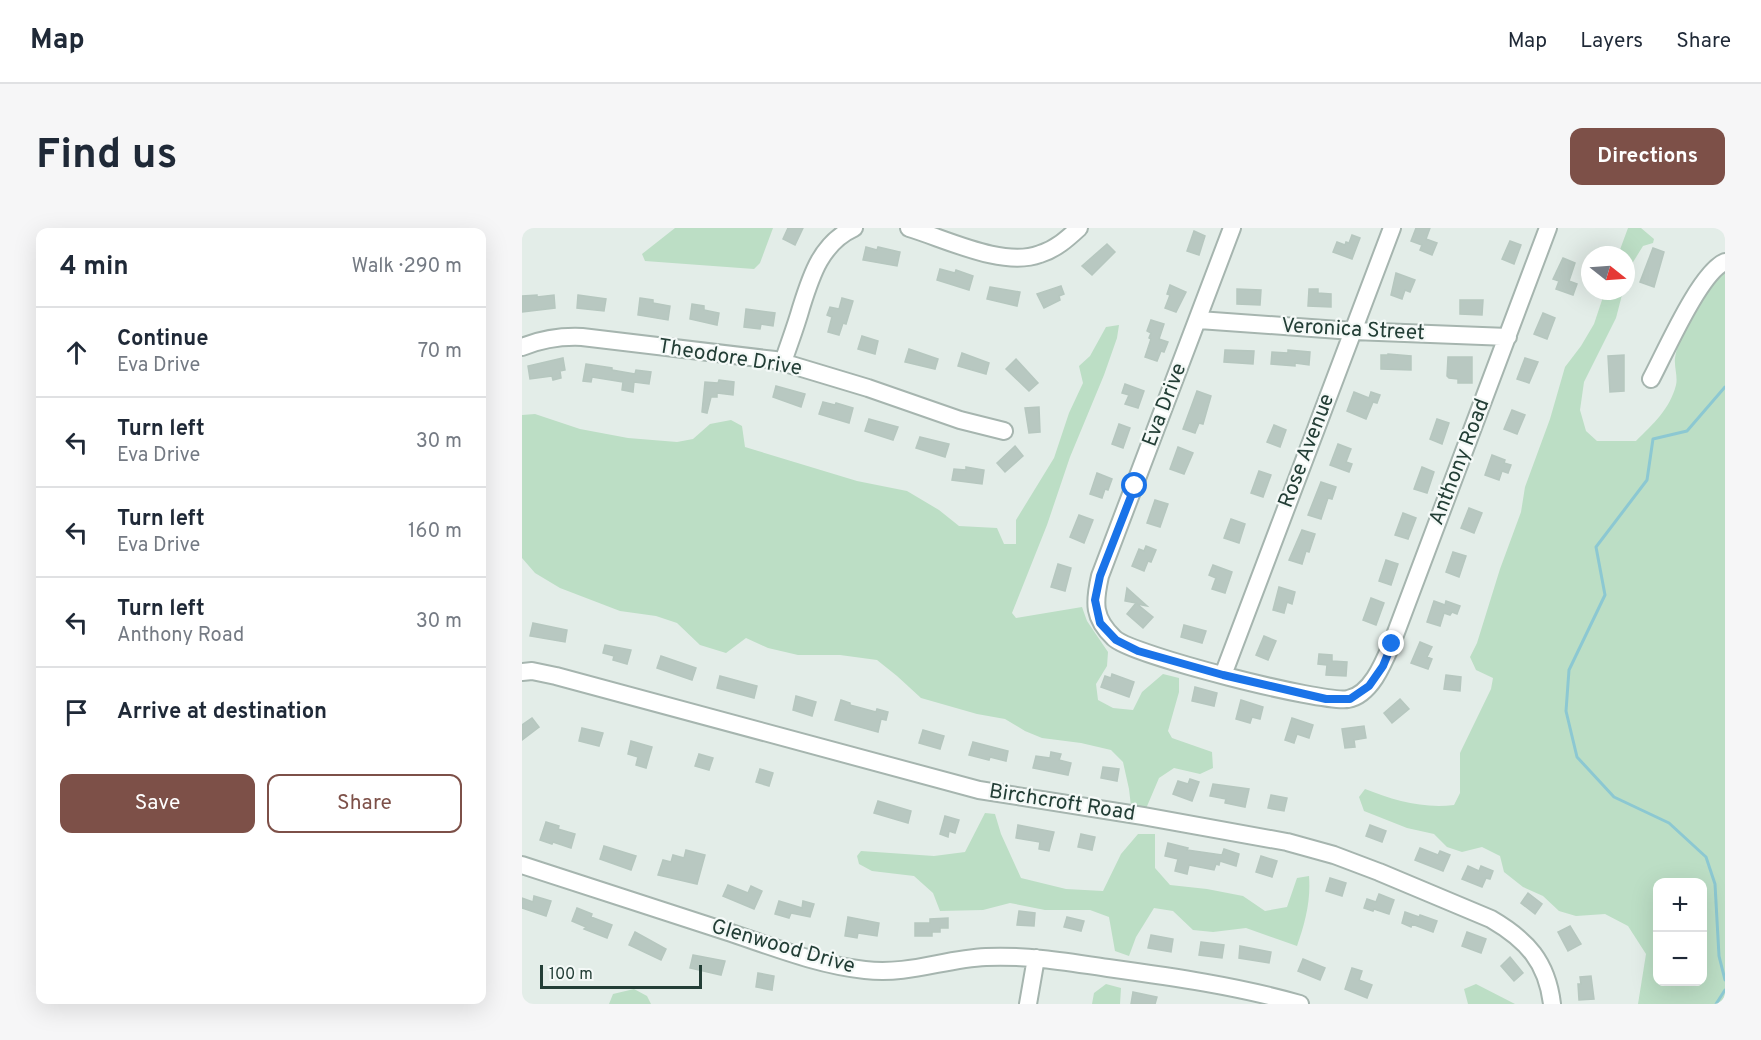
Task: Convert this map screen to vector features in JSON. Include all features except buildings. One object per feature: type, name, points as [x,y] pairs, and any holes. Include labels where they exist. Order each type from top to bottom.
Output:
[{"type":"street","points":[[783,363],[817,262],[832,243],[854,228]]},
{"type":"street","points":[[909,228],[991,255],[1015,258],[1039,255],[1060,244],[1079,228]]},
{"type":"street","name":"Eva Drive","points":[[1232,228],[1100,576],[1095,600],[1100,623],[1116,640],[1138,651],[1223,675],[1326,699],[1350,699],[1364,690]]},
{"type":"street","name":"Rose Avenue","points":[[1223,675],[1392,228]]},
{"type":"street","name":"Anthony Road","points":[[1364,690],[1383,666],[1392,644],[1548,228]]},
{"type":"street","points":[[1651,380],[1700,288],[1718,265],[1725,262]]},
{"type":"street","name":"Veronica Street","points":[[1199,320],[1353,331],[1508,337]]},
{"type":"street","name":"Theodore Drive","points":[[522,347],[558,336],[582,337],[783,363],[960,420],[1004,431]]},
{"type":"street","name":"Birchcroft Road","points":[[522,672],[532,671],[556,676],[979,790],[1263,837],[1334,855],[1491,919],[1512,931],[1530,948],[1543,968],[1551,991],[1552,1004]]},
{"type":"street","name":"Glenwood Drive","points":[[522,865],[797,955],[844,968],[892,972],[916,970],[963,959],[1036,958],[1180,978],[1254,998],[1300,1004]]},
{"type":"street","points":[[1028,1004],[1036,958]]},
{"type":"green space","points":[[675,228],[773,228],[760,263],[754,269],[645,261],[642,254]]},
{"type":"green space","points":[[1628,228],[1641,228],[1654,239],[1653,243],[1643,246],[1635,259],[1635,246],[1621,246]]},
{"type":"green space","points":[[1725,270],[1725,1004],[1638,1004],[1646,954],[1628,926],[1605,914],[1576,916],[1559,911],[1543,896],[1523,887],[1504,872],[1500,856],[1482,847],[1462,852],[1447,847],[1434,834],[1407,828],[1364,811],[1359,797],[1365,789],[1408,803],[1431,806],[1454,805],[1460,793],[1460,753],[1491,689],[1493,678],[1476,670],[1470,657],[1477,643],[1521,512],[1525,487],[1550,419],[1565,367],[1594,324],[1602,300],[1621,300],[1616,318],[1584,382],[1580,410],[1586,431],[1597,441],[1636,441],[1660,416],[1670,401],[1676,385],[1675,358],[1682,335],[1687,322],[1709,287]]},
{"type":"green space","points":[[1119,325],[1117,338],[1104,375],[1070,457],[1047,525],[1012,613],[1016,618],[1082,607],[1087,621],[1108,652],[1107,666],[1096,684],[1098,700],[1113,708],[1133,710],[1142,692],[1163,674],[1179,678],[1179,692],[1168,731],[1172,738],[1212,752],[1213,768],[1200,774],[1174,768],[1159,778],[1145,811],[1131,806],[1123,762],[1111,750],[1042,738],[1005,719],[977,714],[921,698],[877,660],[840,655],[798,655],[768,648],[746,638],[726,653],[700,645],[677,623],[656,616],[620,611],[560,588],[535,573],[522,558],[522,415],[535,414],[580,429],[628,438],[677,442],[693,439],[710,424],[731,420],[742,426],[745,447],[857,481],[907,491],[939,510],[959,526],[997,528],[1004,544],[1016,544],[1016,520],[1054,458],[1069,413],[1083,383],[1079,366],[1090,356],[1106,327]]},
{"type":"green space","points":[[985,813],[995,814],[1001,834],[1021,878],[1066,889],[1103,891],[1121,854],[1138,834],[1155,834],[1155,868],[1170,885],[1243,896],[1265,911],[1287,907],[1297,878],[1309,876],[1307,912],[1297,946],[1246,928],[1213,932],[1193,930],[1173,911],[1154,908],[1136,937],[1129,956],[1115,951],[1109,917],[1090,910],[1045,910],[1010,903],[983,910],[940,911],[933,893],[914,876],[872,871],[859,864],[857,856],[861,851],[934,856],[965,852]]},
{"type":"green space","points":[[1106,984],[1121,988],[1120,1004],[1092,1004],[1094,993]]},
{"type":"green space","points":[[1476,984],[1515,1004],[1468,1004],[1464,989]]},
{"type":"green space","points":[[634,989],[647,996],[651,1004],[609,1004],[613,994]]},
{"type":"waterway","points":[[1725,387],[1687,431],[1653,439],[1647,480],[1596,547],[1605,595],[1569,670],[1566,711],[1577,757],[1614,797],[1669,823],[1706,857],[1715,884],[1719,956],[1725,980]]},
{"type":"waterway","points":[[1716,1004],[1725,990]]},
{"type":"route","points":[[1135,486],[1100,576],[1095,600],[1100,623],[1116,640],[1138,651],[1223,675],[1326,699],[1350,699],[1369,686],[1383,666],[1392,644]]}]
